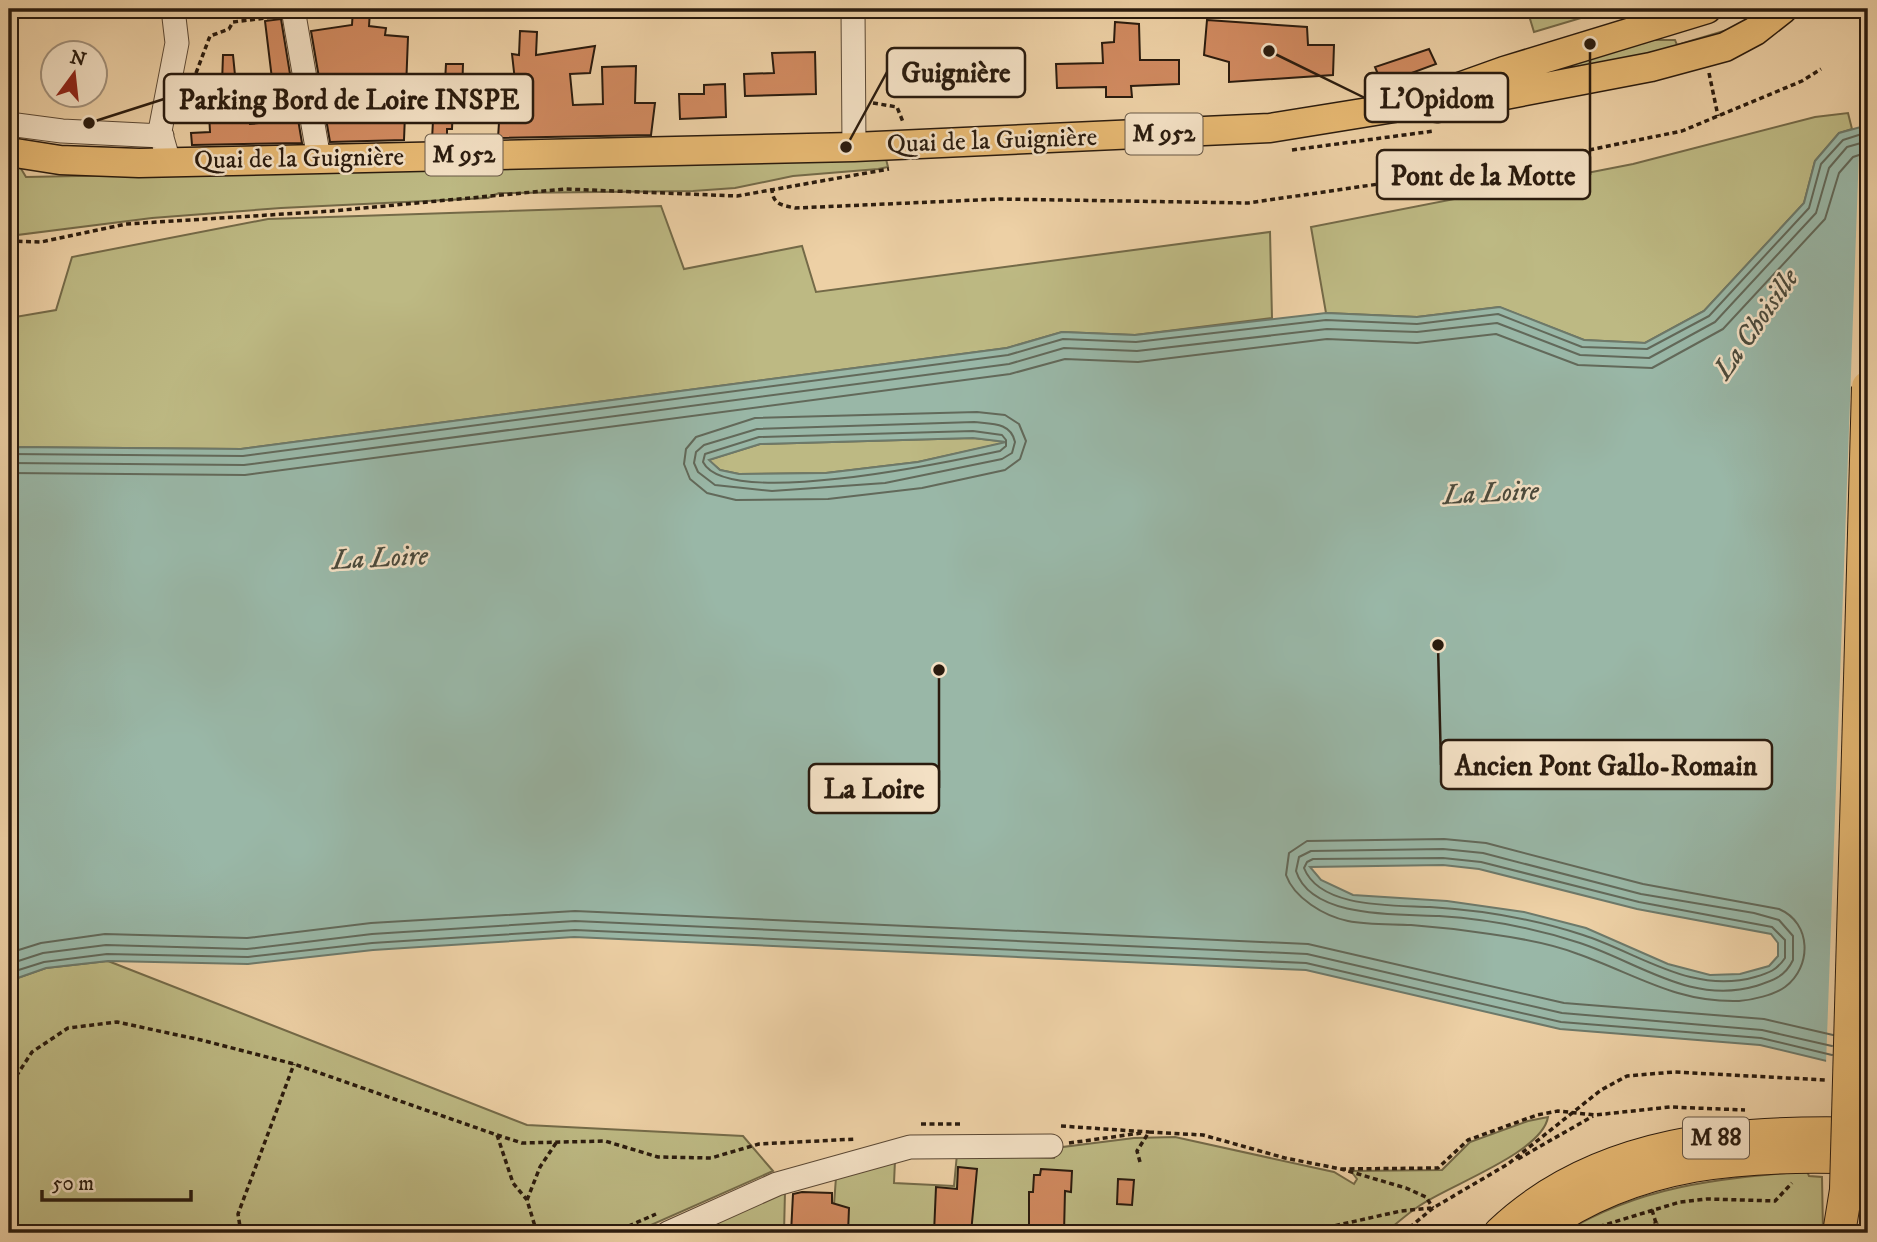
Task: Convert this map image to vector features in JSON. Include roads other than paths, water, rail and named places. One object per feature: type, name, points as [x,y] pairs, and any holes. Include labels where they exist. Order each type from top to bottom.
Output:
[{"type":"highway","points":[[1846,1233],[1868,387]]},
{"type":"highway","name":"M 88","points":[[1500,1233],[1539,1201],[1571,1182],[1606,1166],[1675,1144],[1752,1135],[1868,1134]]},
{"type":"highway","name":"M 88","points":[[1535,1233],[1586,1199],[1631,1181],[1682,1167],[1780,1156],[1868,1158]]},
{"type":"highway","points":[[1839,1233],[1846,1190]]},
{"type":"main road","name":"Quai de la Guignière","points":[[9,152],[100,163],[165,149],[319,159],[854,147],[1270,128],[1406,106],[1504,71],[1707,9]]},
{"type":"main road","points":[[1406,106],[1442,108],[1651,67],[1725,47],[1755,32],[1783,9]]},
{"type":"street","points":[[9,124],[165,149],[177,43],[173,9]]},
{"type":"street","points":[[853,9],[854,147]]},
{"type":"street","points":[[293,12],[319,159]]},
{"type":"street","points":[[668,1233],[777,1184],[910,1147],[1051,1146]]},
{"type":"water","points":[[1146,9],[1173,9],[1172,18],[1146,16]]},
{"type":"water","name":"La Loire","points":[[1868,125],[1868,1071],[1760,1045],[1560,1029],[1306,970],[574,937],[373,950],[248,964],[108,961],[46,968],[9,981],[9,447],[241,449],[1007,348],[1062,332],[1135,335],[1326,313],[1417,317],[1500,307],[1584,340],[1645,343],[1704,311],[1804,203],[1815,161],[1839,133]],"holes":[[[973,438],[1006,442],[918,462],[826,473],[739,474],[720,470],[709,460],[760,444]],[[1443,865],[1479,869],[1637,909],[1771,934],[1778,943],[1778,956],[1769,966],[1740,974],[1710,975],[1668,964],[1586,928],[1524,912],[1447,901],[1353,895],[1321,880],[1310,867]]]},
{"type":"place","name":"Pont de la Motte","points":[[1590,44]]},
{"type":"place","name":"L'Opidom","points":[[1269,51]]},
{"type":"place","name":"Parking Bord de Loire INSPE","points":[[89,123]]},
{"type":"place","name":"Guignière","points":[[846,147]]},
{"type":"place","name":"Ancien Pont Gallo-Romain","points":[[1438,645]]},
{"type":"place","name":"La Loire","points":[[939,670]]},
{"type":"water label","name":"La Choisille","points":[[1756,324]]}]
